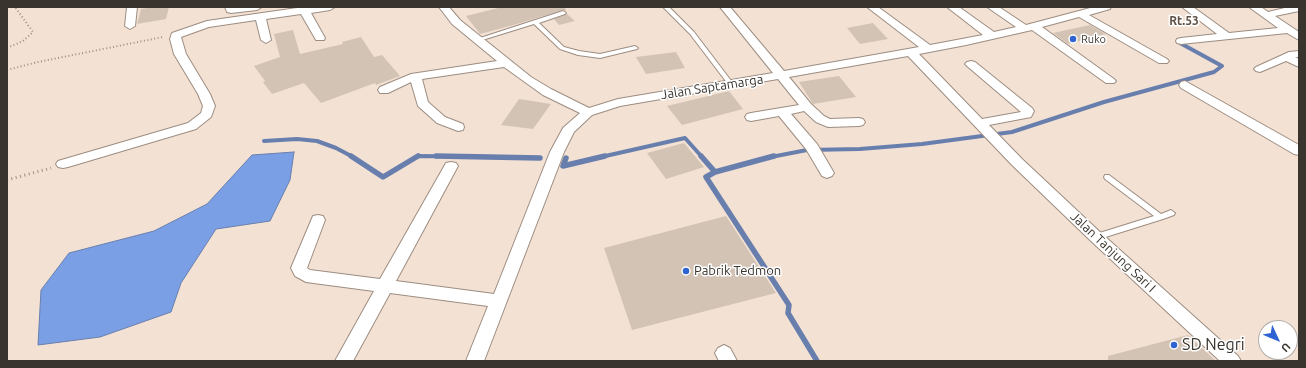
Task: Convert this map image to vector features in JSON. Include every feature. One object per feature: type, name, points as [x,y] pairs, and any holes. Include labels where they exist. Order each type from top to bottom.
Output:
[{"type":"street","points":[[130,26],[132,7]]},
{"type":"street","points":[[230,9],[259,12],[330,7]]},
{"type":"street","points":[[444,7],[456,22],[477,40],[538,87],[588,112]]},
{"type":"street","points":[[725,7],[807,107],[824,122],[840,124],[859,122]]},
{"type":"street","points":[[872,7],[928,49]]},
{"type":"street","points":[[952,7],[992,36]]},
{"type":"street","points":[[992,7],[1029,27],[1110,81]]},
{"type":"street","name":"Jalan Saptamarga","points":[[475,361],[557,152],[568,130],[588,112],[618,102],[928,49],[992,36],[1106,7]]},
{"type":"street","points":[[1187,7],[1226,36]]},
{"type":"street","points":[[1254,7],[1299,38]]},
{"type":"street","points":[[1266,15],[1299,8]]},
{"type":"street","points":[[304,10],[320,38]]},
{"type":"street","points":[[63,164],[192,126],[201,120],[207,114],[209,106],[204,94],[180,54],[175,39],[176,36],[190,29],[206,24],[259,12]]},
{"type":"street","points":[[259,12],[266,40]]},
{"type":"street","points":[[1081,14],[1163,61]]},
{"type":"street","points":[[1181,41],[1289,30]]},
{"type":"street","name":"Jalan Tanjung Sari I","points":[[912,52],[1017,162],[1096,237],[1232,361]]},
{"type":"street","points":[[1260,69],[1293,54],[1299,54]]},
{"type":"street","points":[[1286,57],[1299,64]]},
{"type":"street","points":[[384,90],[415,76],[506,63]]},
{"type":"street","points":[[971,64],[1028,111],[1024,116],[988,131]]},
{"type":"street","points":[[415,76],[422,103],[441,120],[458,127]]},
{"type":"street","points":[[1185,86],[1299,151]]},
{"type":"street","points":[[751,117],[807,107]]},
{"type":"street","points":[[783,112],[813,149],[827,173]]},
{"type":"street","points":[[344,361],[451,166]]},
{"type":"street","points":[[318,220],[299,268],[303,274],[309,277],[498,301]]},
{"type":"lane","points":[[666,7],[692,33],[730,83]]},
{"type":"lane","points":[[477,40],[563,13]]},
{"type":"lane","points":[[535,22],[562,48],[570,51],[600,56],[634,48]]},
{"type":"lane","points":[[1107,177],[1160,216]]},
{"type":"lane","points":[[1096,237],[1171,213]]},
{"type":"path","points":[[7,48],[23,41],[33,32],[15,7]]},
{"type":"path","points":[[7,70],[115,46],[176,36]]},
{"type":"path","points":[[7,180],[63,164]]},
{"type":"water","points":[[294,152],[290,180],[270,221],[216,229],[181,283],[171,312],[100,337],[38,345],[41,290],[69,253],[154,231],[207,204],[252,155]]},
{"type":"building","points":[[169,7],[166,19],[137,24],[141,9]]},
{"type":"building","points":[[502,7],[565,7],[566,11],[563,10],[480,34],[466,16]]},
{"type":"building","points":[[567,14],[575,21],[559,25],[554,19]]},
{"type":"building","points":[[873,23],[888,39],[860,44],[847,28]]},
{"type":"building","name":"Ruko","points":[[1090,25],[1106,34],[1068,44],[1053,33]]},
{"type":"building","points":[[293,30],[300,54],[343,44],[342,42],[361,37],[374,57],[382,55],[400,76],[376,85],[375,83],[321,103],[304,83],[272,94],[254,66],[280,57],[274,34]]},
{"type":"building","points":[[676,52],[685,68],[646,74],[636,57]]},
{"type":"building","points":[[839,76],[856,97],[813,104],[799,82]]},
{"type":"building","points":[[729,91],[743,109],[682,125],[667,106]]},
{"type":"building","points":[[519,99],[551,104],[533,129],[501,125]]},
{"type":"building","points":[[684,143],[704,167],[666,179],[647,153]]},
{"type":"building","name":"Pabrik Tedmon","points":[[726,216],[776,293],[632,330],[604,248]]},
{"type":"building","name":"SD Negri","points":[[1188,335],[1216,361],[1108,361],[1108,356]]},
{"type":"waterway","points":[[771,157],[807,150],[860,149],[922,144],[1012,132],[1104,102],[1214,72],[1222,66],[1180,43]]},
{"type":"waterway","points":[[601,157],[685,138],[702,157]]},
{"type":"waterway","points":[[264,141],[297,139],[317,141],[336,148],[353,157]]},
{"type":"waterway","points":[[351,156],[383,177],[418,156]]},
{"type":"waterway","points":[[418,156],[471,157]]},
{"type":"waterway","points":[[436,156],[471,157]]},
{"type":"waterway","points":[[566,158],[563,166],[605,156]]},
{"type":"waterway","points":[[701,156],[715,172]]},
{"type":"waterway","points":[[715,172],[774,156]]},
{"type":"waterway","points":[[471,157],[497,157]]},
{"type":"waterway","points":[[471,157],[540,158]]},
{"type":"waterway","points":[[715,172],[706,177],[789,305],[788,313],[817,361]]},
{"type":"place","name":"Ruko","points":[[1073,39]]},
{"type":"place","name":"Pabrik Tedmon","points":[[686,271]]},
{"type":"place","name":"SD Negri","points":[[1174,345]]},
{"type":"district","name":"Rt.53","points":[[1184,21]]}]
